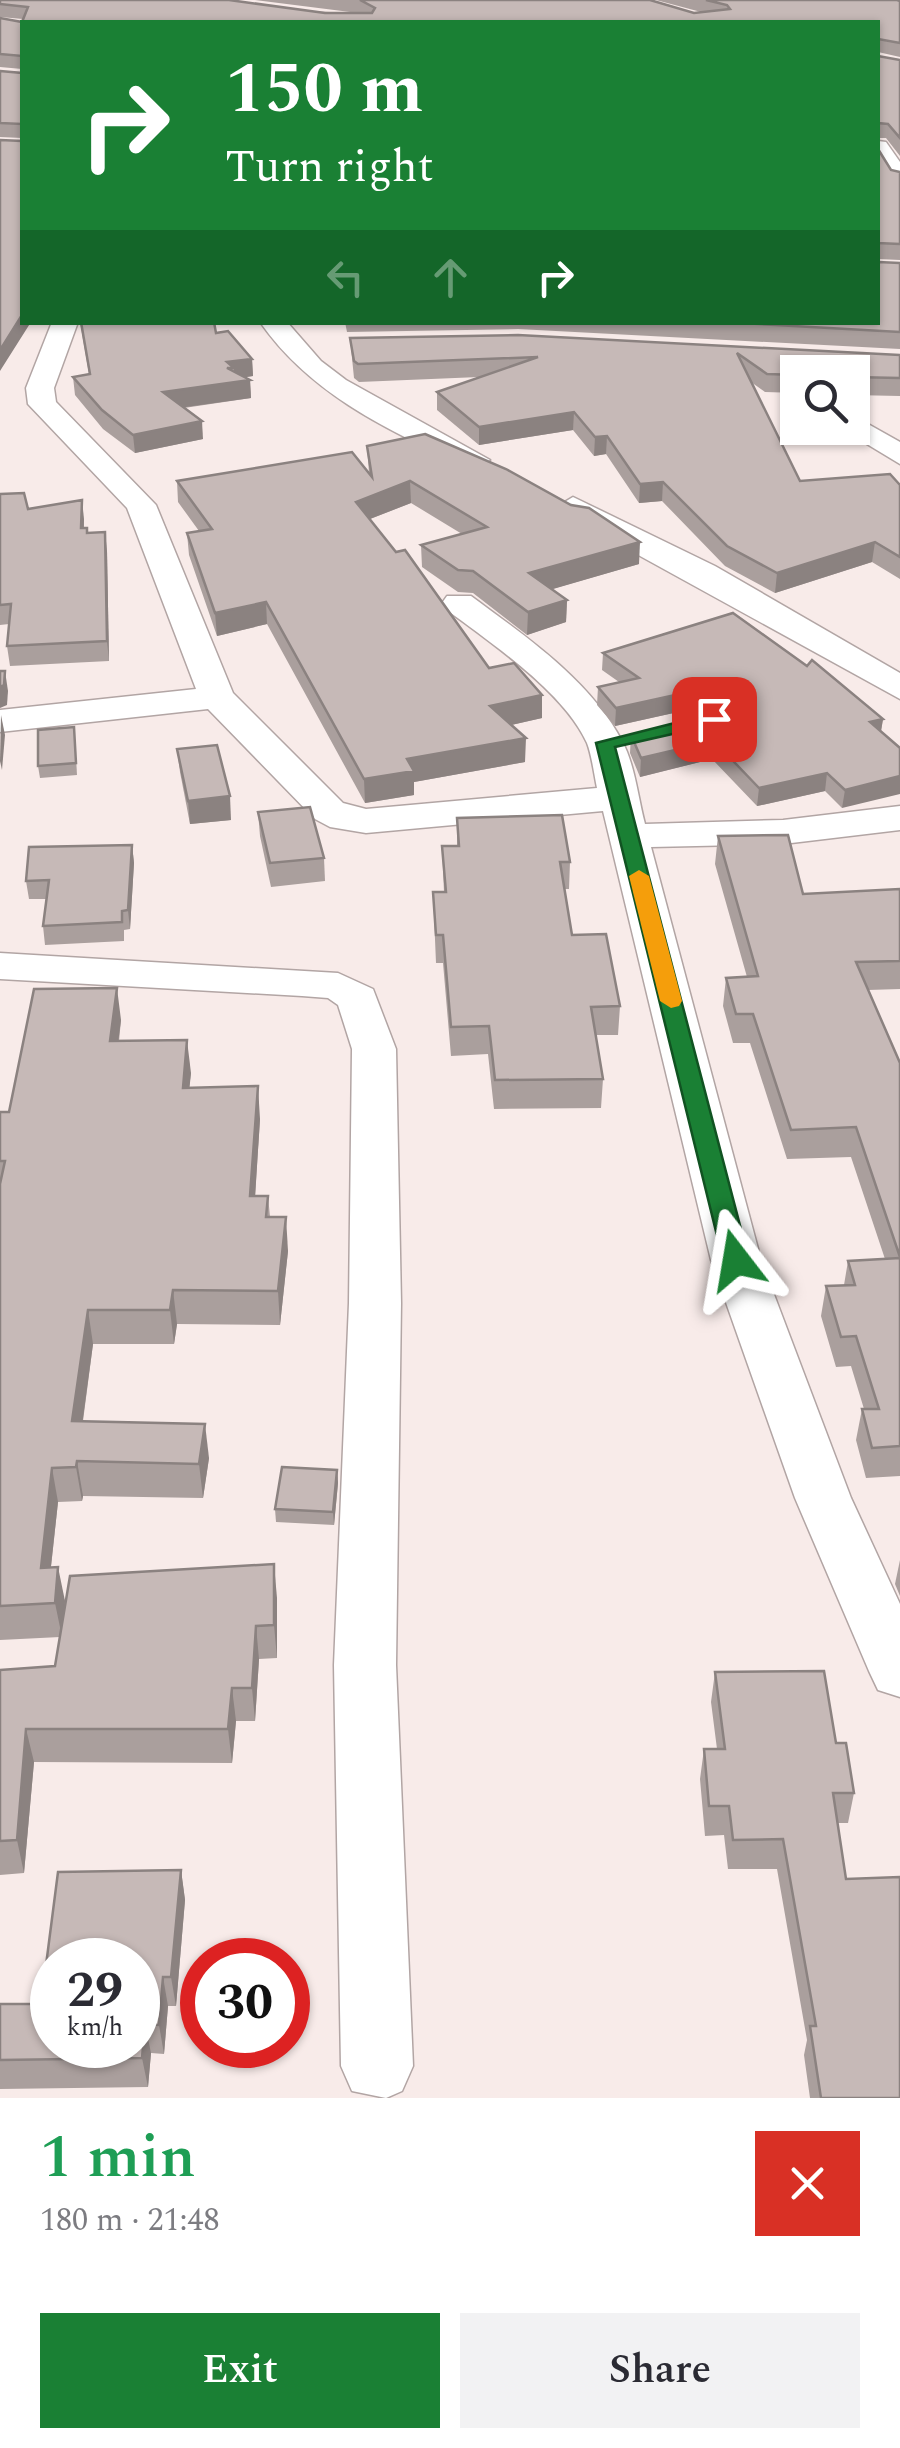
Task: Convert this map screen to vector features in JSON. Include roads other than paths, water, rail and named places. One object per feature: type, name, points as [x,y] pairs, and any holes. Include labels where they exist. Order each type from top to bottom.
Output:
[{"type":"street","points":[[880,150],[900,178]]},
{"type":"street","points":[[63,325],[40,388],[42,404],[141,505],[217,696],[329,811],[344,819],[366,821],[623,817],[783,832],[900,818]]},
{"type":"street","points":[[279,333],[324,343]]},
{"type":"street","points":[[279,333],[377,414],[496,470]]},
{"type":"street","points":[[870,435],[900,455]]},
{"type":"street","points":[[546,493],[703,573],[900,688]]},
{"type":"street","points":[[458,603],[538,662],[575,698],[605,743],[736,1260],[823,1498],[900,1671]]},
{"type":"street","points":[[0,720],[217,696]]},
{"type":"street","points":[[605,743],[642,735]]},
{"type":"street","points":[[0,966],[302,982],[338,986],[358,998],[374,1049],[375,1304],[364,1665],[376,2066]]}]
